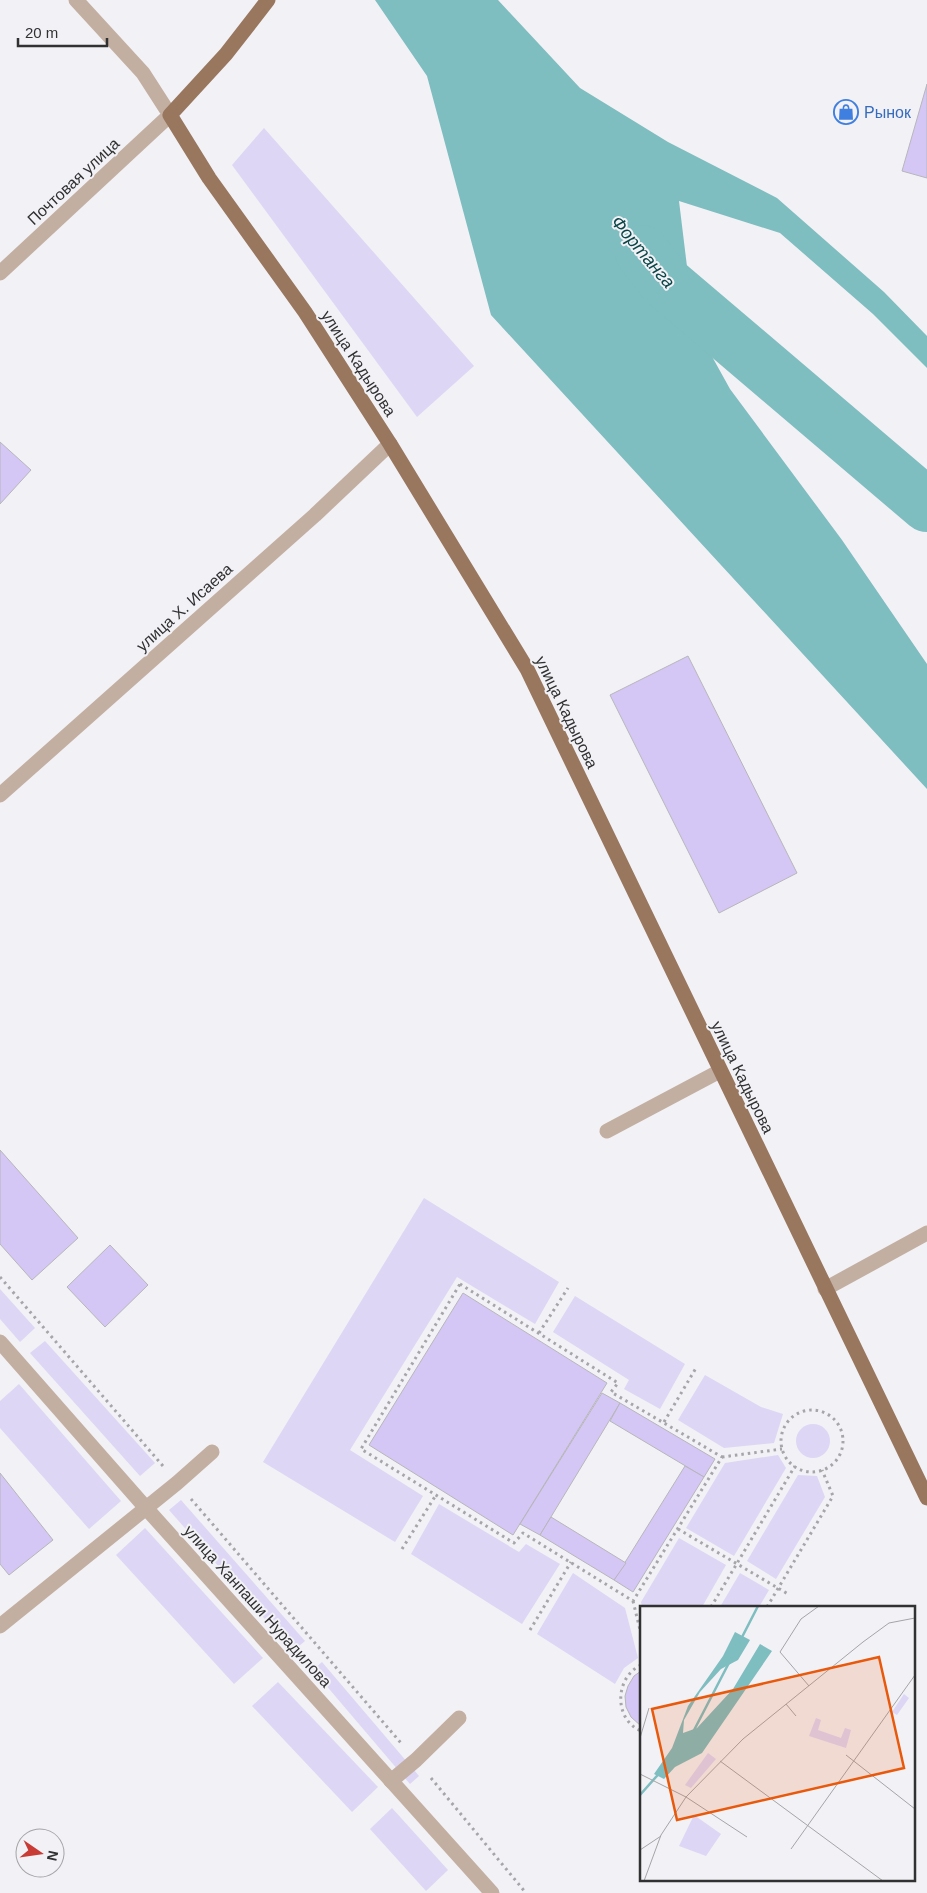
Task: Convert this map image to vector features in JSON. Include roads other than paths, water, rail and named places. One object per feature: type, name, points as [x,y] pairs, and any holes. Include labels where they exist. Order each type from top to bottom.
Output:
[{"type":"main road","points":[[170,114],[226,54],[268,0]]},
{"type":"main road","name":"улица Кадырова","points":[[170,114],[209,178],[306,312],[390,444],[527,669],[927,1498]]},
{"type":"street","name":"улица Кадырова","points":[[76,0],[143,73],[170,114]]},
{"type":"street","name":"Почтовая улица","points":[[0,273],[170,114]]},
{"type":"street","name":"улица Х. Исаева","points":[[0,795],[315,515],[390,444]]},
{"type":"street","points":[[607,1130],[720,1071]]},
{"type":"street","points":[[825,1289],[927,1233]]},
{"type":"street","name":"улица Ханпаши Нурадилова","points":[[0,1342],[146,1508],[492,1893]]},
{"type":"street","points":[[0,1626],[177,1483],[212,1452]]},
{"type":"street","points":[[391,1781],[416,1760],[459,1718]]},
{"type":"water","points":[[375,0],[498,0],[580,88],[668,142],[777,198],[884,292],[927,336],[927,368],[873,314],[780,233],[679,201],[694,324],[730,389],[842,540],[927,664],[927,789],[491,315],[427,76]]},
{"type":"waterway","name":"Фортанга","points":[[642,252],[665,282],[927,505]]},
{"type":"place","name":"Рынок","points":[[846,112]]}]
